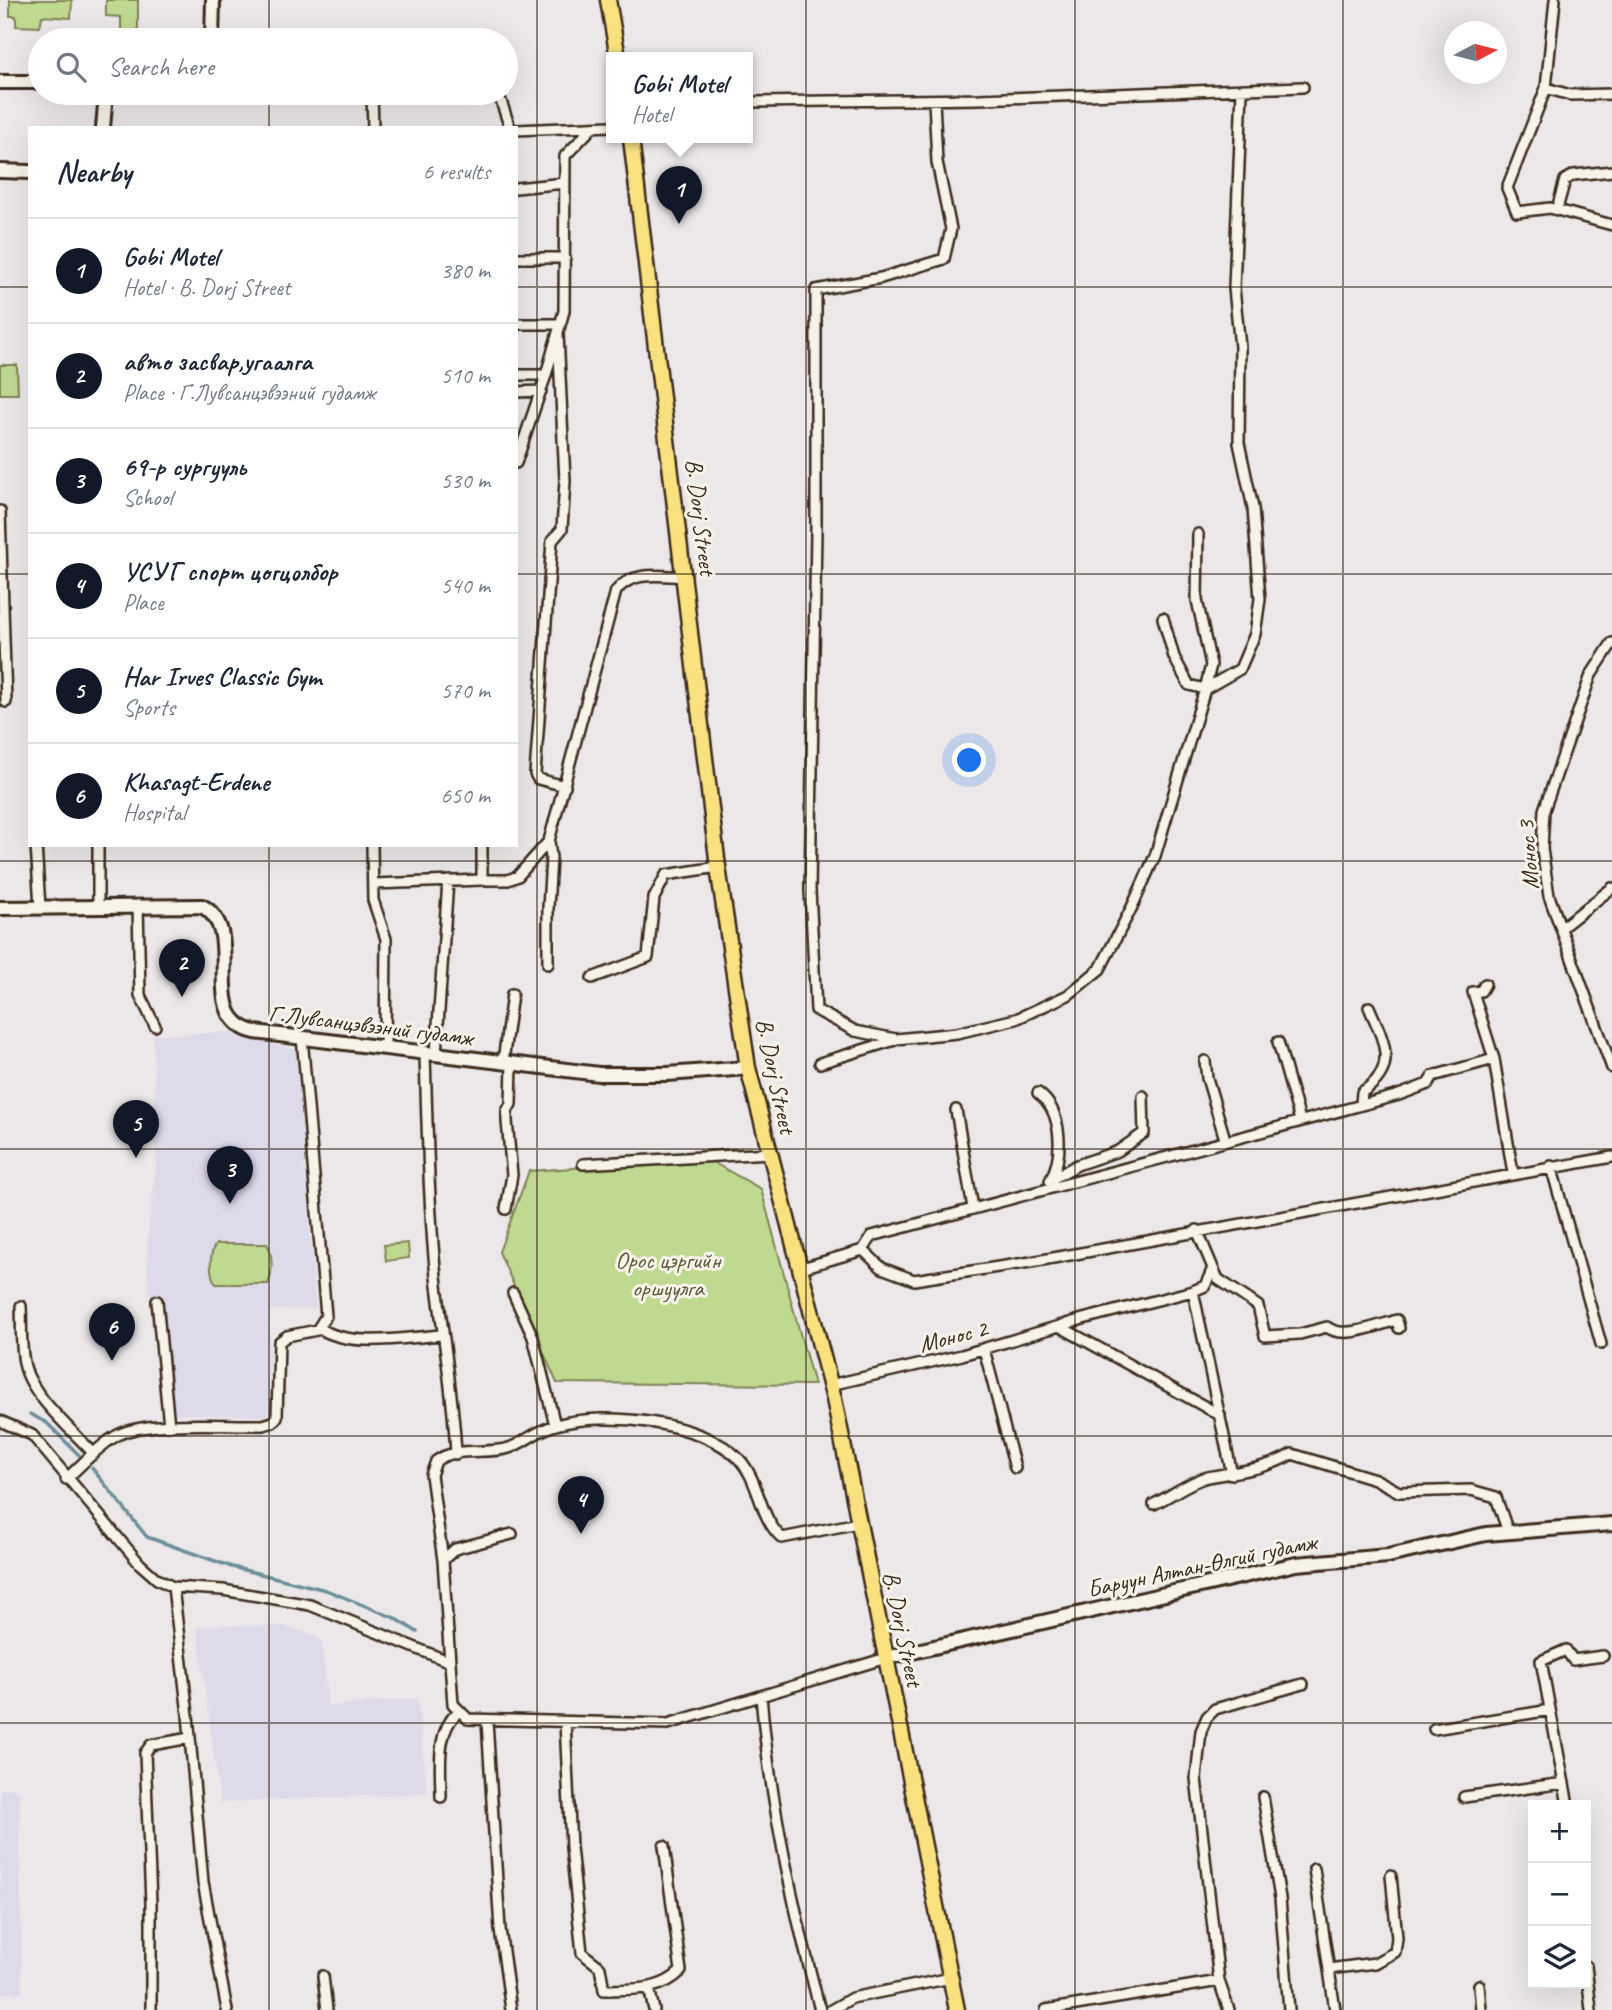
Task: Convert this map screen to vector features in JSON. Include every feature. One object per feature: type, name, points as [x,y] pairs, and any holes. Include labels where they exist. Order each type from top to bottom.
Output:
[{"type":"main road","points":[[608,0],[617,52]]},
{"type":"main road","name":"B. Dorj Street","points":[[632,143],[719,867],[748,1068],[802,1268],[830,1385],[957,2010]]},
{"type":"street","points":[[213,28],[214,0]]},
{"type":"street","points":[[1555,0],[1546,88],[1507,188],[1517,212],[1557,209],[1612,225]]},
{"type":"street","points":[[0,82],[28,82]]},
{"type":"street","points":[[753,102],[934,100],[1303,87]]},
{"type":"street","points":[[1546,88],[1570,95],[1612,94]]},
{"type":"street","points":[[1163,618],[1174,657],[1189,685],[1205,689],[1240,670],[1255,634],[1260,599],[1253,508],[1238,443],[1240,347],[1234,288],[1242,90]]},
{"type":"street","points":[[896,1039],[855,1031],[816,1010],[810,890],[816,290],[881,278],[944,258],[951,229],[937,162],[934,100]]},
{"type":"street","points":[[103,126],[105,105]]},
{"type":"street","points":[[372,105],[373,126]]},
{"type":"street","points":[[501,105],[509,126]]},
{"type":"street","points":[[518,130],[606,127]]},
{"type":"street","points":[[518,457],[558,334],[565,294],[566,152],[592,128]]},
{"type":"street","points":[[1557,209],[1565,180],[1587,173],[1612,171]]},
{"type":"street","points":[[0,172],[28,172]]},
{"type":"street","points":[[518,188],[565,183]]},
{"type":"street","points":[[518,258],[565,258]]},
{"type":"street","points":[[518,324],[560,324]]},
{"type":"street","points":[[558,334],[565,481],[562,529],[552,541],[535,774],[538,779],[565,786]]},
{"type":"street","points":[[518,375],[546,375]]},
{"type":"street","points":[[518,392],[541,390]]},
{"type":"street","points":[[1,511],[6,702]]},
{"type":"street","points":[[820,1063],[896,1039],[957,1033],[1016,1020],[1068,995],[1100,969],[1155,856],[1211,665],[1197,600],[1198,534]]},
{"type":"street","points":[[548,964],[551,858],[549,841],[616,591],[623,582],[635,577],[685,576]]},
{"type":"street","name":"Монос 3","points":[[1612,643],[1608,658],[1591,675],[1544,810],[1544,875],[1612,1068]]},
{"type":"street","points":[[373,884],[516,878],[549,841]]},
{"type":"street","points":[[36,847],[40,907]]},
{"type":"street","points":[[98,847],[98,906]]},
{"type":"street","points":[[372,847],[374,906],[386,939],[385,1047]]},
{"type":"street","points":[[482,847],[482,880]]},
{"type":"street","points":[[592,978],[648,957],[654,898],[666,875],[719,867]]},
{"type":"street","points":[[448,881],[431,1054],[428,1167],[456,1454]]},
{"type":"street","points":[[1561,928],[1612,888]]},
{"type":"street","name":"Г.Лувсанцэвээний гудамж","points":[[0,908],[190,904],[211,911],[220,928],[226,1003],[232,1019],[251,1031],[599,1074],[667,1074],[748,1068]]},
{"type":"street","points":[[138,905],[140,995],[155,1026]]},
{"type":"street","points":[[1485,984],[1481,991],[1474,992],[1494,1059],[1513,1173]]},
{"type":"street","points":[[506,1209],[512,1175],[507,1121],[511,1104],[508,1063],[512,994]]},
{"type":"street","points":[[1362,1104],[1362,1092],[1375,1084],[1385,1062],[1386,1048],[1368,1007]]},
{"type":"street","points":[[302,1037],[326,1311],[319,1328]]},
{"type":"street","points":[[1278,1042],[1300,1119]]},
{"type":"street","points":[[802,1268],[863,1250],[872,1236],[1408,1091],[1428,1084],[1433,1076],[1494,1059]]},
{"type":"street","points":[[1205,1061],[1206,1079],[1225,1139]]},
{"type":"street","points":[[1038,1093],[1048,1100],[1059,1138],[1059,1157],[1052,1179],[1045,1188]]},
{"type":"street","points":[[1052,1179],[1077,1165],[1118,1151],[1144,1133],[1143,1096]]},
{"type":"street","points":[[956,1110],[973,1208]]},
{"type":"street","points":[[583,1164],[769,1153]]},
{"type":"street","points":[[863,1250],[882,1268],[915,1280],[1031,1262],[1612,1157]]},
{"type":"street","points":[[1551,1166],[1601,1344]]},
{"type":"street","points":[[1197,1230],[1218,1279],[1258,1306],[1265,1336],[1300,1334],[1327,1326],[1333,1332],[1345,1332],[1397,1320],[1399,1328]]},
{"type":"street","points":[[1213,1268],[1205,1286],[1193,1291],[1232,1474]]},
{"type":"street","name":"Монос 2","points":[[830,1385],[984,1349],[1083,1319],[1193,1291]]},
{"type":"street","points":[[513,1293],[533,1337],[555,1425]]},
{"type":"street","points":[[157,1301],[169,1426]]},
{"type":"street","points":[[21,1306],[27,1373],[38,1392],[94,1454]]},
{"type":"street","points":[[1059,1326],[1220,1415]]},
{"type":"street","points":[[66,1479],[123,1432],[169,1426],[260,1426],[273,1422],[278,1414],[279,1342],[286,1336],[319,1328],[330,1335],[354,1339],[443,1335]]},
{"type":"street","points":[[984,1349],[1015,1468]]},
{"type":"street","points":[[858,1523],[782,1538],[773,1530],[752,1475],[737,1457],[722,1447],[673,1426],[621,1420],[555,1425],[528,1435],[510,1448],[456,1454],[438,1459],[431,1469],[443,1560],[453,1704],[458,1712],[468,1719],[487,1721],[668,1724],[886,1658]]},
{"type":"street","points":[[0,1421],[32,1435],[66,1479],[146,1571],[173,1587],[223,1590],[323,1608],[450,1662]]},
{"type":"street","points":[[1154,1504],[1205,1478],[1274,1464],[1292,1454],[1375,1479],[1399,1492],[1471,1490],[1496,1497],[1508,1532]]},
{"type":"street","name":"Баруун Алтан-Өлгий гудамж","points":[[886,1658],[1266,1570],[1315,1561],[1399,1554],[1508,1532],[1612,1524]]},
{"type":"street","points":[[443,1560],[455,1549],[512,1534]]},
{"type":"street","points":[[173,1587],[204,1882],[227,2010]]},
{"type":"street","points":[[1567,1800],[1541,1661],[1566,1650],[1573,1660],[1603,1656]]},
{"type":"street","points":[[1229,2010],[1219,1981],[1196,1778],[1201,1731],[1207,1717],[1215,1709],[1303,1684]]},
{"type":"street","points":[[761,1696],[766,1761],[790,1890],[820,2010]]},
{"type":"street","points":[[1434,1729],[1550,1710]]},
{"type":"street","points":[[441,1797],[441,1747],[449,1720],[458,1712]]},
{"type":"street","points":[[487,1721],[500,1928],[511,2010]]},
{"type":"street","points":[[565,1722],[571,1847],[582,1953],[600,1967],[604,1990],[649,1988],[670,1982],[681,1971],[664,1846]]},
{"type":"street","points":[[150,2010],[151,1903],[145,1754],[151,1745],[190,1738]]},
{"type":"street","points":[[1464,1797],[1564,1783]]},
{"type":"street","points":[[1263,1797],[1280,1898],[1289,2010]]},
{"type":"street","points":[[1314,1869],[1335,2010]]},
{"type":"street","points":[[1329,1969],[1375,1963],[1395,1952],[1397,1938],[1391,1875]]},
{"type":"street","points":[[323,1976],[327,2010]]},
{"type":"street","points":[[831,2010],[852,1998],[951,1979]]},
{"type":"street","points":[[1046,2010],[1219,1981]]},
{"type":"street","points":[[1479,1985],[1481,2010]]},
{"type":"street","points":[[649,1988],[654,2010]]},
{"type":"street","points":[[1589,1989],[1591,2010]]},
{"type":"shaded area","points":[[232,1032],[239,1038],[296,1049],[316,1309],[270,1310],[269,1412],[265,1416],[175,1414],[162,1295],[149,1295],[148,1282],[147,1244],[156,1164],[153,1035]]},
{"type":"shaded area","points":[[283,1626],[312,1634],[322,1641],[328,1706],[418,1698],[427,1793],[220,1803],[197,1627]]},
{"type":"shaded area","points":[[10,1788],[20,1793],[22,1993],[0,1993],[0,1789]]},
{"type":"green space","points":[[10,0],[72,0],[71,18],[42,16],[40,27],[16,26],[16,16],[10,16]]},
{"type":"green space","points":[[106,0],[138,0],[138,28],[121,28],[121,17],[106,16]]},
{"type":"green space","points":[[0,365],[17,365],[18,394],[0,394]]},
{"type":"green space","name":"Орос цэргийн оршуулга","points":[[707,1159],[761,1189],[814,1385],[557,1383],[499,1252],[529,1171]]},
{"type":"green space","points":[[408,1243],[409,1258],[386,1261],[384,1245]]},
{"type":"green space","points":[[216,1244],[267,1244],[272,1264],[268,1284],[216,1284],[211,1264]]},
{"type":"waterway","points":[[30,1414],[47,1423],[79,1455]]},
{"type":"waterway","points":[[92,1468],[147,1537],[232,1567],[326,1590],[395,1618],[417,1632]]},
{"type":"place","name":"Gobi Motel","points":[[679,224]]},
{"type":"place","name":"авто засвар,угаалга","points":[[182,997]]},
{"type":"place","name":"Har Irves Classic Gym","points":[[136,1158]]},
{"type":"place","name":"69-р сургууль","points":[[230,1204]]},
{"type":"place","name":"Khasagt-Erdene","points":[[112,1361]]},
{"type":"place","name":"УСУГ спорт цогцолбор","points":[[581,1534]]}]
